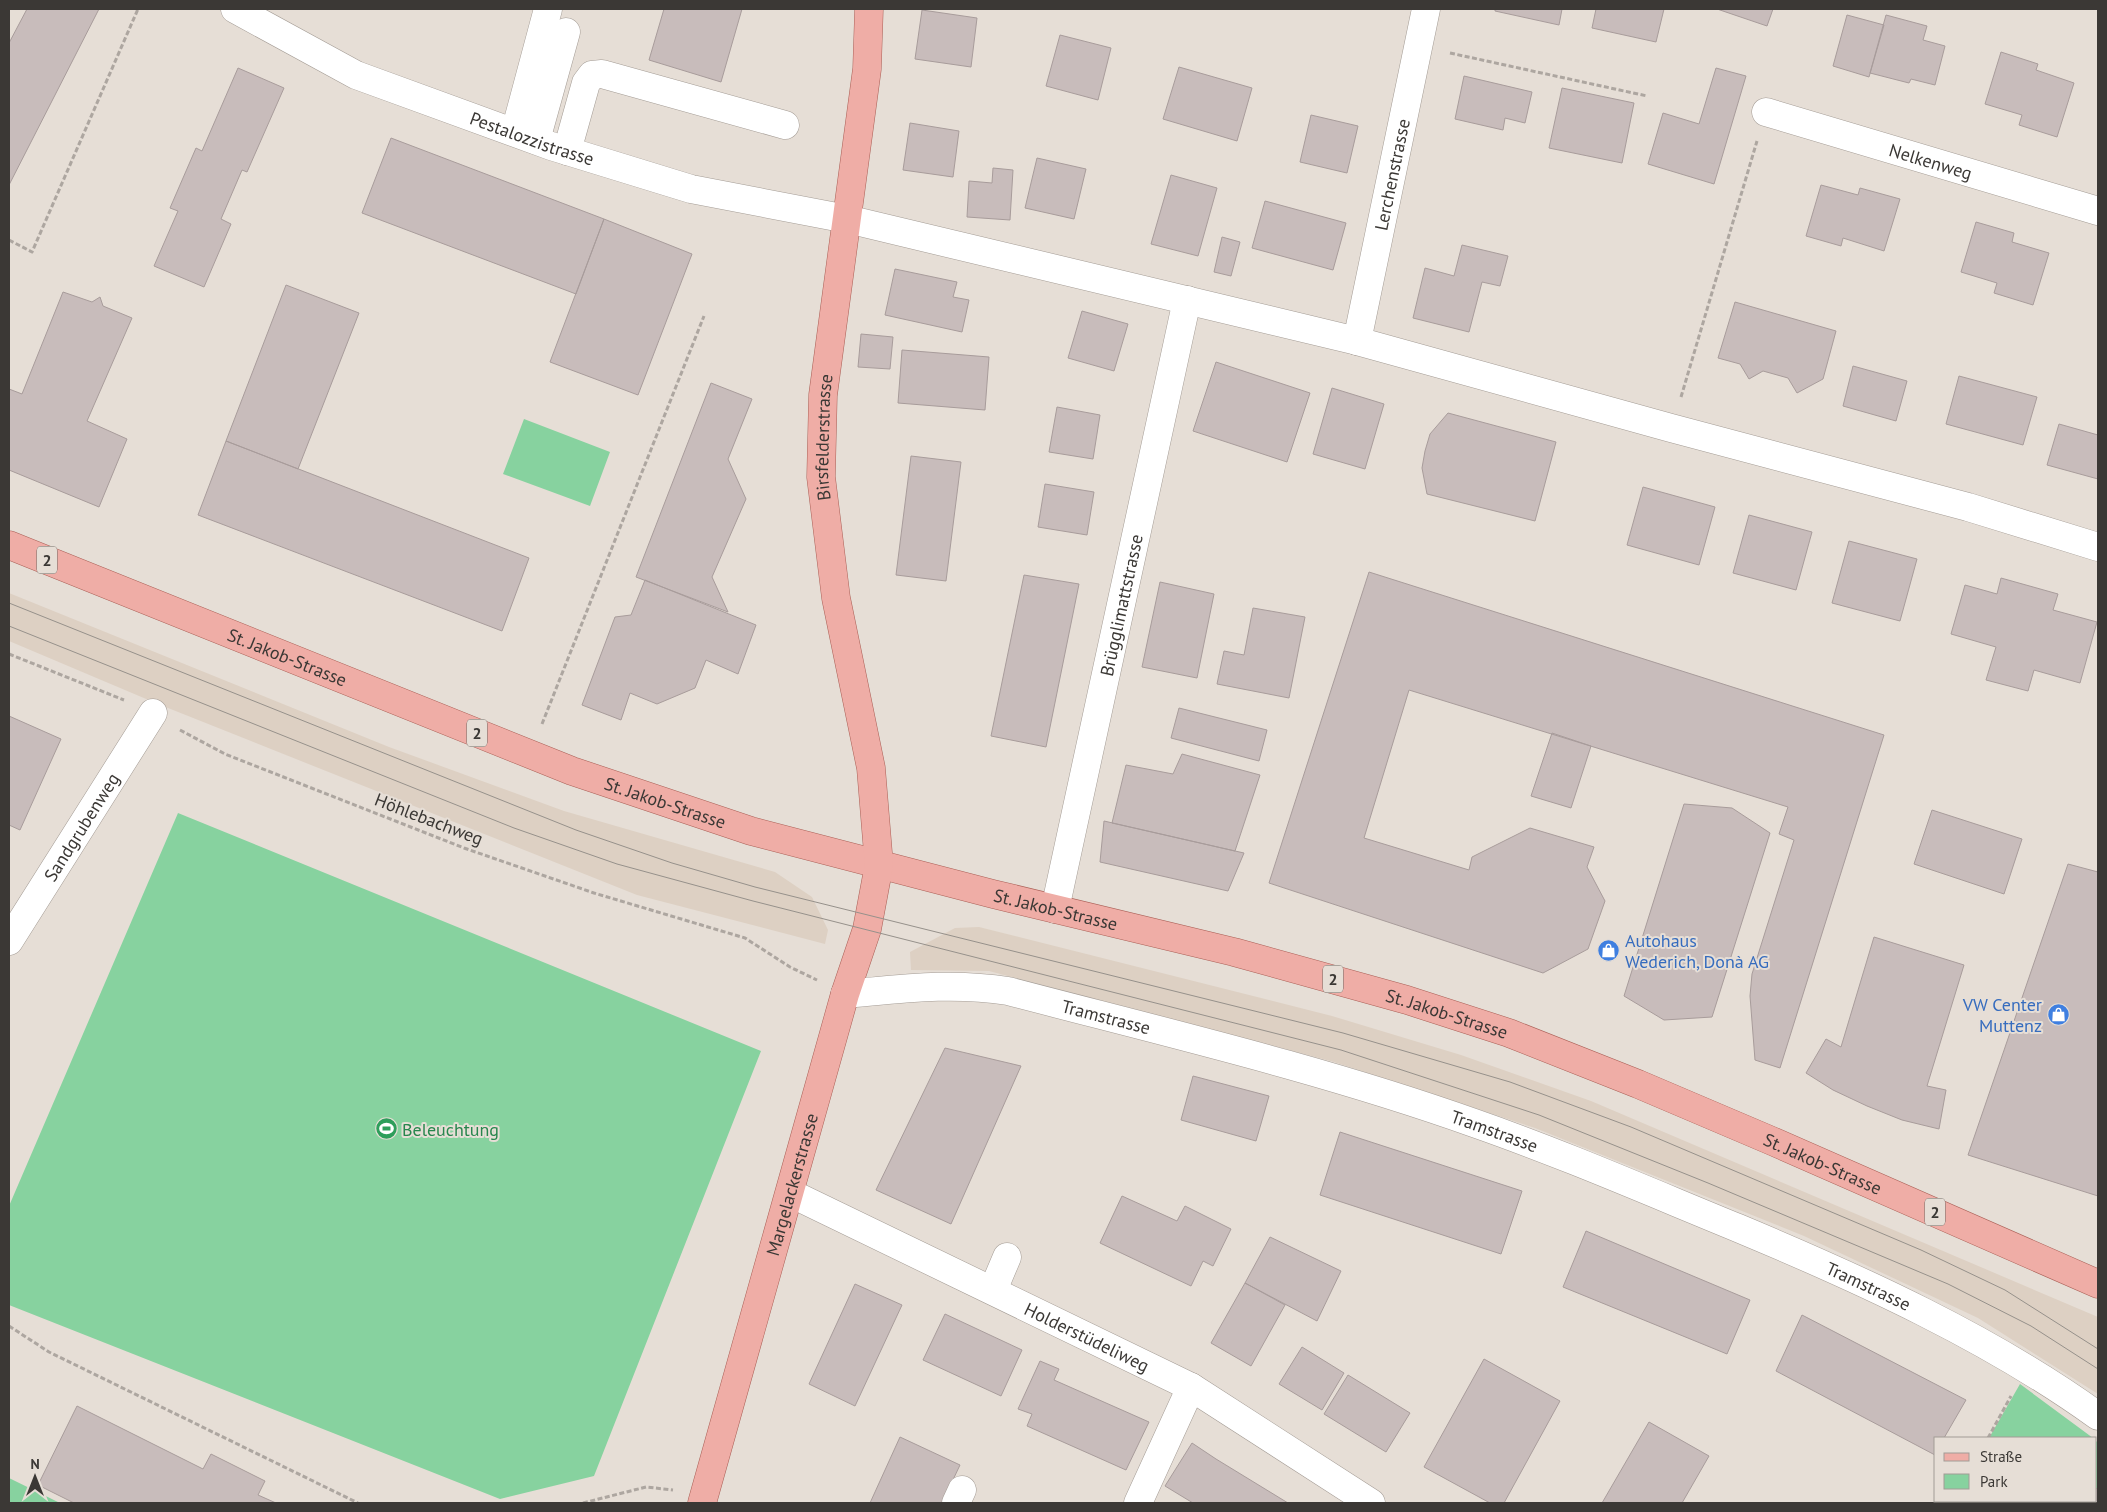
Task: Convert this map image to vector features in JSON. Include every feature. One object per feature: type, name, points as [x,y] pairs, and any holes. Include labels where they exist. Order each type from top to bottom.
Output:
[{"type":"main road","name":"Birsfelderstrasse","points":[[869,9],[866,69],[823,395],[821,476],[836,598],[871,768],[879,865]]},
{"type":"main road","name":"St. Jakob-Strasse","points":[[9,545],[572,771],[751,831],[879,865],[1279,964],[1407,1000],[1509,1033],[1638,1084],[1763,1137],[2098,1284]]},
{"type":"main road","name":"Margelackerstrasse","points":[[704,1498],[845,994],[867,929],[879,865]]},
{"type":"street","name":"Pestalozzistrasse","points":[[235,9],[356,75],[567,151],[691,189],[847,219],[1357,341],[1671,428],[1968,506],[2098,547]]},
{"type":"street","points":[[525,136],[548,9]]},
{"type":"street","name":"Lerchenstrasse","points":[[1357,341],[1426,9]]},
{"type":"street","points":[[525,136],[566,32]]},
{"type":"street","points":[[567,151],[586,83],[592,75],[602,74],[785,125]]},
{"type":"street","name":"Nelkenweg","points":[[1766,112],[2098,211]]},
{"type":"street","name":"Brügglimattstrasse","points":[[1056,909],[1187,300]]},
{"type":"street","name":"Sandgrubenweg","points":[[12,927],[153,713]]},
{"type":"street","name":"Tramstrasse","points":[[845,994],[922,987],[972,986],[1008,991],[1275,1061],[1473,1122],[1581,1163],[1785,1248],[1889,1296],[2026,1369],[2098,1416]]},
{"type":"street","name":"Holderstüdeliweg","points":[[790,1193],[1190,1387],[1371,1503]]},
{"type":"street","points":[[993,1290],[1007,1257]]},
{"type":"street","points":[[1138,1503],[1190,1387]]},
{"type":"path","points":[[9,240],[32,252],[138,9]]},
{"type":"path","points":[[1418,46],[1647,96]]},
{"type":"path","points":[[1671,428],[1766,112]]},
{"type":"path","points":[[540,729],[704,316]]},
{"type":"path","name":"Höhlebachweg","points":[[9,654],[153,713],[197,741],[225,754],[464,848],[594,893],[745,938],[790,967],[845,994]]},
{"type":"path","points":[[9,1326],[49,1352],[358,1503]]},
{"type":"path","points":[[1989,1437],[2026,1369]]},
{"type":"path","points":[[583,1503],[646,1488],[704,1498]]},
{"type":"shaded area","points":[[9,593],[389,747],[564,811],[775,872],[812,897],[828,930],[825,944],[637,895],[158,704],[9,641]]},
{"type":"shaded area","points":[[979,927],[1332,1016],[1461,1055],[1591,1101],[2098,1317],[2098,1394],[1978,1318],[1804,1236],[1535,1128],[1334,1062],[989,971],[911,970],[910,952],[955,928]]},
{"type":"green space","points":[[524,419],[610,452],[590,506],[503,474]]},
{"type":"green space","name":"Beleuchtung","points":[[178,813],[761,1051],[594,1476],[500,1499],[9,1305],[9,1206]]},
{"type":"green space","points":[[2020,1384],[2092,1437],[1990,1437]]},
{"type":"green space","points":[[2098,1443],[2098,1503],[1952,1503],[2097,1502]]},
{"type":"green space","points":[[9,1478],[60,1503],[9,1503]]},
{"type":"building","points":[[27,9],[99,9],[9,185],[9,43]]},
{"type":"building","points":[[664,9],[742,9],[721,82],[649,60]]},
{"type":"building","points":[[1495,9],[1562,9],[1559,25],[1495,11]]},
{"type":"building","points":[[1596,9],[1664,9],[1656,42],[1592,28]]},
{"type":"building","points":[[1717,9],[1773,9],[1767,26]]},
{"type":"building","points":[[922,10],[977,18],[971,67],[915,59]]},
{"type":"building","points":[[1847,15],[1884,25],[1869,77],[1833,66]]},
{"type":"building","points":[[1886,15],[1927,26],[1923,40],[1945,46],[1935,85],[1911,79],[1909,83],[1870,73]]},
{"type":"building","points":[[1060,35],[1111,48],[1098,100],[1046,86]]},
{"type":"building","points":[[2001,52],[2038,64],[2036,70],[2074,83],[2057,137],[2019,125],[2022,115],[1985,104]]},
{"type":"building","points":[[1179,67],[1252,88],[1237,141],[1163,119]]},
{"type":"building","points":[[238,68],[284,88],[247,172],[242,170],[221,219],[231,224],[204,287],[154,266],[178,211],[170,208],[196,148],[202,151]]},
{"type":"building","points":[[1716,68],[1746,76],[1714,184],[1648,164],[1663,113],[1699,124]]},
{"type":"building","points":[[1464,76],[1532,92],[1525,123],[1505,118],[1503,130],[1455,119]]},
{"type":"building","points":[[1562,88],[1634,103],[1622,163],[1549,148]]},
{"type":"building","points":[[1311,115],[1358,126],[1347,173],[1300,162]]},
{"type":"building","points":[[910,123],[959,131],[953,177],[903,170]]},
{"type":"building","points":[[391,138],[604,219],[576,294],[362,213]]},
{"type":"building","points":[[1037,158],[1086,169],[1074,219],[1025,208]]},
{"type":"building","points":[[993,168],[1013,170],[1010,220],[967,217],[969,181],[992,183]]},
{"type":"building","points":[[1171,175],[1217,188],[1198,256],[1151,244]]},
{"type":"building","points":[[1821,185],[1858,195],[1860,188],[1900,199],[1884,251],[1843,238],[1841,246],[1806,236]]},
{"type":"building","points":[[1265,201],[1346,223],[1333,270],[1252,248]]},
{"type":"building","points":[[604,219],[692,254],[638,395],[550,362]]},
{"type":"building","points":[[1976,222],[2014,233],[2012,242],[2049,253],[2033,305],[1994,293],[1997,283],[1961,272]]},
{"type":"building","points":[[1222,237],[1240,242],[1231,276],[1214,272]]},
{"type":"building","points":[[1462,245],[1508,256],[1500,286],[1482,282],[1469,332],[1413,318],[1425,268],[1454,276]]},
{"type":"building","points":[[895,269],[957,282],[953,297],[969,300],[962,332],[885,315]]},
{"type":"building","points":[[286,285],[359,313],[298,469],[226,441]]},
{"type":"building","points":[[63,292],[92,302],[100,297],[103,306],[132,318],[87,421],[127,439],[99,507],[9,470],[9,389],[22,394]]},
{"type":"building","points":[[1735,302],[1836,331],[1823,379],[1797,393],[1788,378],[1763,371],[1749,379],[1740,364],[1718,358]]},
{"type":"building","points":[[1082,311],[1128,324],[1114,371],[1068,358]]},
{"type":"building","points":[[861,334],[893,337],[890,369],[858,367]]},
{"type":"building","points":[[902,350],[989,357],[985,410],[898,403]]},
{"type":"building","points":[[1216,362],[1310,393],[1287,462],[1193,431]]},
{"type":"building","points":[[1853,366],[1907,381],[1896,421],[1843,406]]},
{"type":"building","points":[[1959,376],[2037,397],[2023,445],[1946,424]]},
{"type":"building","points":[[711,383],[752,399],[728,459],[746,499],[712,577],[728,612],[636,577]]},
{"type":"building","points":[[1332,388],[1384,404],[1365,469],[1313,454]]},
{"type":"building","points":[[1057,407],[1100,415],[1093,459],[1049,452]]},
{"type":"building","points":[[1448,413],[1556,442],[1535,521],[1427,494],[1422,468],[1425,451],[1430,434]]},
{"type":"building","points":[[2059,424],[2098,435],[2098,479],[2047,465]]},
{"type":"building","points":[[226,441],[529,558],[502,631],[198,515]]},
{"type":"building","points":[[911,456],[961,462],[946,581],[896,575]]},
{"type":"building","points":[[1045,484],[1094,492],[1087,535],[1038,527]]},
{"type":"building","points":[[1643,487],[1715,507],[1699,565],[1627,545]]},
{"type":"building","points":[[1749,515],[1812,532],[1796,590],[1733,573]]},
{"type":"building","points":[[1849,541],[1917,559],[1900,621],[1832,603]]},
{"type":"building","points":[[1369,572],[1884,735],[1780,1068],[1755,1060],[1750,996],[1752,974],[1794,840],[1779,834],[1788,807],[1409,690],[1364,838],[1469,870],[1472,857],[1530,828],[1594,847],[1587,867],[1605,901],[1588,949],[1543,973],[1269,883]]},
{"type":"building","points":[[1024,575],[1079,584],[1046,747],[991,736]]},
{"type":"building","points":[[2001,578],[2058,594],[2053,610],[2097,622],[2080,683],[2034,670],[2028,691],[1986,680],[1996,647],[1951,634],[1965,585],[1997,594]]},
{"type":"building","points":[[645,580],[756,625],[738,674],[706,660],[695,688],[657,704],[630,693],[621,720],[582,705],[615,617],[631,615]]},
{"type":"building","points":[[1160,582],[1214,594],[1197,678],[1142,667]]},
{"type":"building","points":[[1253,608],[1305,617],[1289,698],[1217,684],[1224,651],[1244,655]]},
{"type":"building","points":[[1179,708],[1267,730],[1259,761],[1171,738]]},
{"type":"building","points":[[9,716],[61,739],[20,830],[9,825]]},
{"type":"building","points":[[1552,733],[1591,746],[1571,808],[1531,796]]},
{"type":"building","points":[[1182,754],[1260,775],[1235,851],[1112,823],[1126,765],[1173,774]]},
{"type":"building","points":[[1684,804],[1732,808],[1770,833],[1712,1017],[1664,1020],[1624,996]]},
{"type":"building","points":[[1932,810],[2022,839],[2004,894],[1914,864]]},
{"type":"building","points":[[1104,821],[1244,853],[1228,891],[1100,862]]},
{"type":"building","name":"VW Center Muttenz","points":[[2068,864],[2098,872],[2098,1196],[1968,1155]]},
{"type":"building","points":[[1874,937],[1964,965],[1927,1086],[1946,1090],[1939,1129],[1902,1120],[1867,1106],[1833,1090],[1806,1073],[1826,1039],[1841,1047]]},
{"type":"building","points":[[945,1048],[1021,1066],[951,1224],[876,1190]]},
{"type":"building","points":[[1193,1076],[1269,1096],[1256,1141],[1181,1120]]},
{"type":"building","points":[[1340,1132],[1522,1191],[1501,1254],[1320,1195]]},
{"type":"building","points":[[1122,1196],[1177,1221],[1185,1206],[1231,1229],[1213,1266],[1203,1261],[1191,1286],[1100,1243]]},
{"type":"building","points":[[1586,1231],[1750,1300],[1727,1354],[1563,1287]]},
{"type":"building","points":[[1270,1237],[1341,1271],[1317,1321],[1245,1283]]},
{"type":"building","points":[[1245,1283],[1285,1305],[1251,1366],[1211,1343]]},
{"type":"building","points":[[855,1284],[902,1305],[855,1406],[809,1384]]},
{"type":"building","points":[[945,1314],[1022,1350],[1001,1396],[923,1360]]},
{"type":"building","points":[[1802,1315],[1966,1400],[1945,1437],[1934,1437],[1934,1454],[1776,1371]]},
{"type":"building","points":[[1302,1347],[1344,1373],[1322,1410],[1279,1384]]},
{"type":"building","points":[[1484,1359],[1560,1401],[1504,1503],[1490,1503],[1424,1467]]},
{"type":"building","points":[[1040,1361],[1059,1369],[1054,1380],[1149,1422],[1126,1470],[1027,1426],[1032,1414],[1018,1409]]},
{"type":"building","points":[[1348,1375],[1410,1413],[1386,1452],[1324,1414]]},
{"type":"building","points":[[77,1406],[203,1469],[211,1454],[265,1481],[258,1495],[276,1503],[74,1503],[38,1485]]},
{"type":"building","points":[[1649,1422],[1709,1456],[1682,1503],[1602,1503]]},
{"type":"building","points":[[900,1437],[960,1465],[942,1503],[870,1503]]},
{"type":"building","points":[[1192,1443],[1288,1503],[1193,1503],[1165,1486]]},
{"type":"building","points":[[2098,1490],[2098,1503],[2056,1503],[2097,1502]]},
{"type":"tram line","points":[[9,603],[576,830],[672,863],[755,887],[1343,1033],[1510,1082],[1631,1127],[1921,1250],[2005,1290],[2098,1349]]},
{"type":"tram line","points":[[9,626],[514,828],[617,864],[753,901],[1341,1050],[1539,1115],[1708,1183],[1948,1284],[2031,1326],[2098,1369]]},
{"type":"place","name":"Autohaus Wederich, Donà AG","points":[[1609,950]]},
{"type":"place","name":"VW Center Muttenz","points":[[2058,1014]]},
{"type":"place","name":"Beleuchtung","points":[[386,1129]]}]
